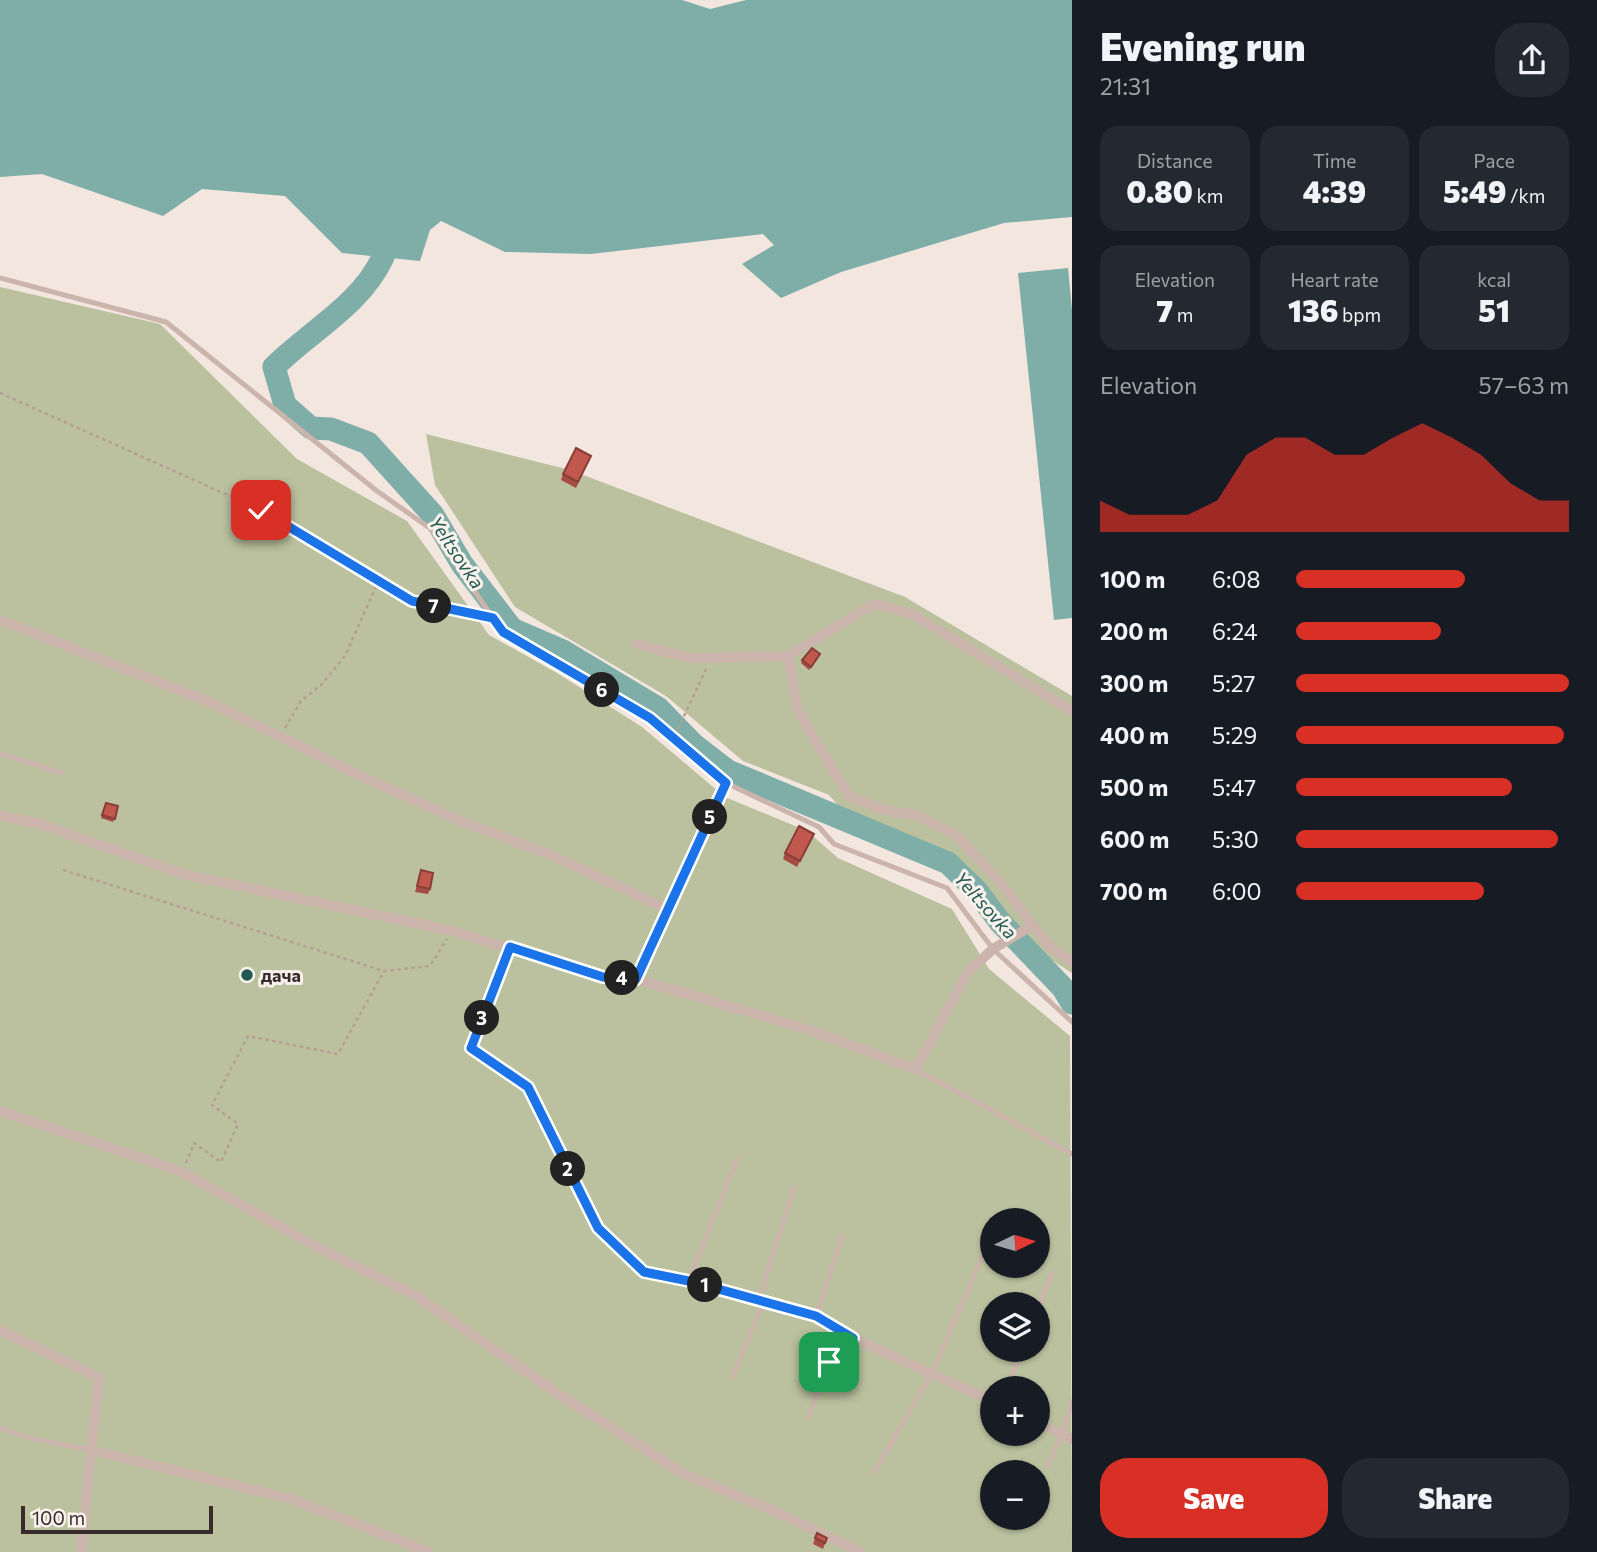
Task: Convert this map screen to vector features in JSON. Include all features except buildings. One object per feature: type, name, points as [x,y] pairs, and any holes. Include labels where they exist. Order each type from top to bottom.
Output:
[{"type":"street","points":[[636,643],[691,658],[788,656],[874,604],[912,614],[1072,711]]},
{"type":"street","points":[[0,620],[207,701],[365,778],[463,822],[551,855],[669,909],[636,979]]},
{"type":"street","points":[[788,656],[799,711],[849,796],[881,809],[918,816],[956,835],[999,882],[1048,945],[1072,962]]},
{"type":"street","points":[[0,816],[41,824],[182,874],[453,931],[603,977],[636,979],[810,1030],[915,1069],[969,971],[993,949],[1031,926]]},
{"type":"street","points":[[510,947],[471,1048],[528,1087],[598,1228],[644,1272],[689,1281],[816,1316],[853,1338],[980,1395]]},
{"type":"street","points":[[0,1111],[182,1172],[326,1252],[415,1295],[560,1395],[684,1474],[772,1510],[862,1552]]},
{"type":"street","points":[[0,1330],[99,1377],[80,1552]]},
{"type":"street","points":[[1050,1429],[1067,1437]]},
{"type":"street","points":[[91,1450],[291,1499],[429,1552]]},
{"type":"lane","points":[[0,278],[166,322],[377,491],[431,529],[503,632],[650,718],[726,783],[819,827],[834,844],[947,888],[993,949],[1072,1023]]},
{"type":"lane","points":[[0,753],[62,774]]},
{"type":"lane","points":[[915,1069],[1072,1154]]},
{"type":"lane","points":[[689,1281],[737,1159]]},
{"type":"lane","points":[[733,1376],[761,1302],[794,1188]]},
{"type":"lane","points":[[816,1316],[842,1237]]},
{"type":"lane","points":[[874,1473],[932,1373],[980,1262]]},
{"type":"lane","points":[[1045,1292],[1052,1273]]},
{"type":"lane","points":[[809,1416],[829,1362],[853,1338]]},
{"type":"lane","points":[[1050,1462],[1067,1437],[1072,1402]]},
{"type":"lane","points":[[0,1428],[25,1437],[91,1450]]},
{"type":"path","points":[[0,393],[261,510],[412,601],[493,618]]},
{"type":"path","points":[[281,737],[300,701],[321,685],[345,656],[379,581]]},
{"type":"path","points":[[674,739],[712,658]]},
{"type":"path","points":[[669,909],[726,783]]},
{"type":"path","points":[[63,870],[384,971],[429,966],[453,931]]},
{"type":"path","points":[[182,1172],[194,1143],[221,1163],[237,1124],[212,1105],[248,1036],[338,1054],[384,971]]},
{"type":"green space","points":[[0,287],[160,324],[297,459],[407,521],[489,635],[557,673],[642,727],[725,797],[807,831],[838,858],[952,909],[989,969],[1070,1036],[1072,1552],[0,1552]]},
{"type":"green space","points":[[426,434],[570,470],[905,597],[1072,696],[1072,973],[1022,941],[992,908],[951,854],[895,830],[849,818],[829,795],[743,761],[666,696],[515,607],[435,485]]},
{"type":"water","points":[[0,0],[682,0],[710,9],[746,0],[1072,0],[1072,217],[1004,223],[841,272],[781,298],[742,264],[774,245],[763,234],[591,254],[505,252],[441,221],[430,230],[420,261],[342,253],[285,196],[202,189],[163,216],[42,174],[0,177]]},
{"type":"water","points":[[1068,268],[1072,310],[1072,618],[1054,620],[1018,273]]},
{"type":"waterway","name":"Yeltsovka","points":[[373,230],[383,257],[373,274],[334,317],[274,367],[285,405],[311,428],[331,429],[368,443],[433,515],[462,564],[512,629],[563,651],[658,708],[693,744],[728,771],[948,863],[976,890],[1000,922],[1063,988],[1072,1003]]},
{"type":"place","name":"дача","points":[[247,975]]},
{"type":"route","points":[[261,510],[412,601],[493,618],[503,632],[650,718],[726,783],[636,979],[603,977],[510,947],[471,1048],[528,1087],[598,1228],[644,1272],[689,1281],[816,1316],[853,1338],[829,1362]]}]
